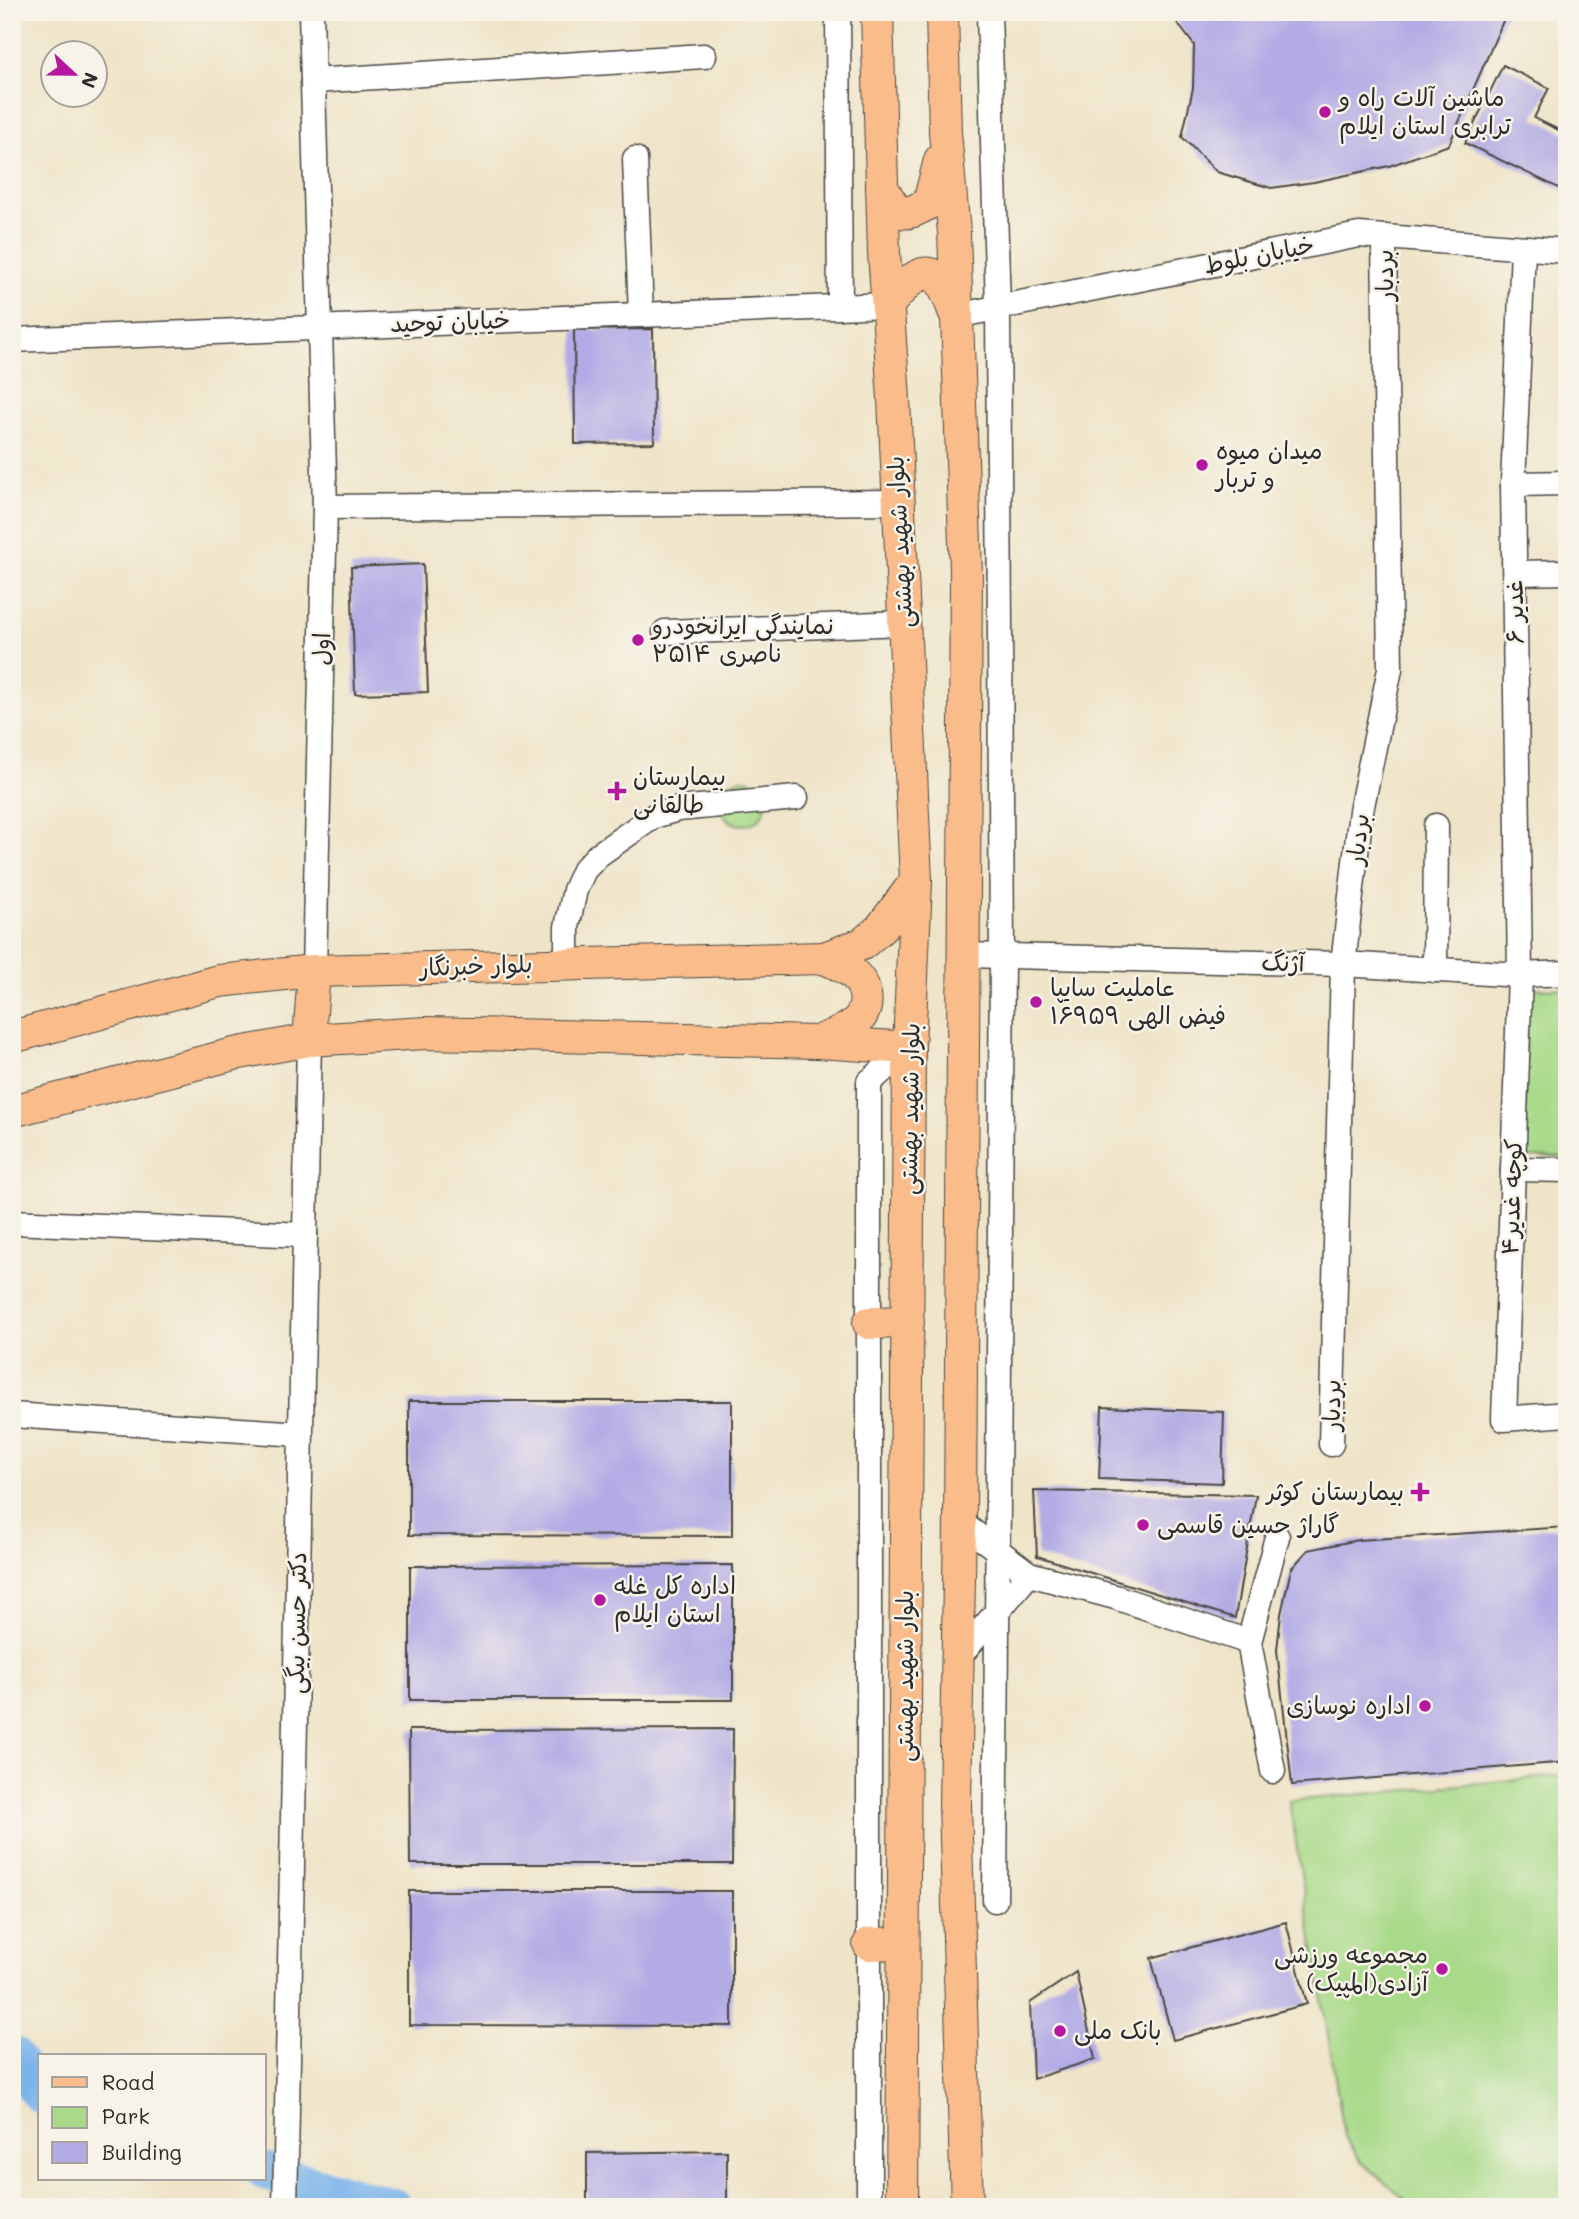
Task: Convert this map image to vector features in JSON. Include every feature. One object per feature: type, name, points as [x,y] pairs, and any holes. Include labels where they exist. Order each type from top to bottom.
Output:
[{"type":"main road","name":"بلوار شهید بهشتی","points":[[877,12],[882,187],[916,881],[909,1048],[902,2206]]},
{"type":"main road","name":"بلوار شهید بهشتی","points":[[942,12],[946,132],[954,233],[966,572],[960,1521],[955,1804],[967,2207]]},
{"type":"main road","points":[[882,187],[892,206],[901,212],[911,213],[929,203],[936,183],[946,132]]},
{"type":"main road","points":[[888,305],[914,276],[926,273],[936,277],[947,290],[956,316]]},
{"type":"main road","name":"بلوار خبرنگار","points":[[12,1037],[219,981],[314,971],[824,958],[862,944],[880,929],[916,881]]},
{"type":"main road","points":[[818,1042],[847,1030],[861,1018],[867,1002],[864,985],[851,972],[824,958]]},
{"type":"main road","points":[[309,1040],[314,971]]},
{"type":"main road","points":[[12,1111],[234,1054],[309,1040],[426,1033],[818,1042],[909,1048]]},
{"type":"main road","points":[[869,1322],[908,1322]]},
{"type":"main road","points":[[869,1944],[903,1943]]},
{"type":"main road","points":[[878,2207],[902,2206]]},
{"type":"street","name":"اول","points":[[311,12],[325,507],[314,971]]},
{"type":"street","points":[[838,12],[840,307]]},
{"type":"street","points":[[989,12],[998,307],[1002,956],[995,1900]]},
{"type":"street","points":[[313,81],[704,56]]},
{"type":"street","points":[[635,159],[641,315]]},
{"type":"street","name":"خیابان بلوط","points":[[956,316],[1359,235],[1567,251]]},
{"type":"street","name":"بردبار","points":[[1331,1444],[1343,964],[1361,811],[1390,669],[1384,237]]},
{"type":"street","name":"غدیر ۶","points":[[1520,975],[1513,484],[1523,249]]},
{"type":"street","name":"خیابان توحید","points":[[12,340],[888,305]]},
{"type":"street","points":[[1513,484],[1567,483]]},
{"type":"street","points":[[325,507],[898,502]]},
{"type":"street","points":[[1515,573],[1567,572]]},
{"type":"street","points":[[664,632],[904,623]]},
{"type":"street","points":[[567,964],[567,927],[575,890],[584,870],[598,855],[654,816],[678,809],[796,799]]},
{"type":"street","points":[[1435,970],[1436,825]]},
{"type":"street","name":"آژنگ","points":[[962,956],[1343,964],[1520,975],[1567,974]]},
{"type":"street","name":"کوچه غدیر۴","points":[[1520,975],[1504,1419],[1567,1415]]},
{"type":"street","name":"دکتر حسن بیگی","points":[[285,2207],[309,1040]]},
{"type":"street","points":[[869,2207],[869,1082],[909,1048]]},
{"type":"street","points":[[1513,1170],[1567,1171]]},
{"type":"street","points":[[12,1222],[305,1235]]},
{"type":"street","points":[[12,1415],[301,1434]]},
{"type":"street","points":[[960,1521],[1029,1574],[1115,1597],[1249,1642]]},
{"type":"street","points":[[1273,1771],[1249,1642],[1277,1537]]},
{"type":"street","points":[[958,1658],[1029,1574]]},
{"type":"green space","points":[[743,779],[759,786],[766,802],[759,818],[743,825],[727,818],[720,802],[727,786]]},
{"type":"green space","points":[[1526,988],[1567,989],[1567,1158],[1524,1157]]},
{"type":"green space","name":"مجموعه ورزشی آزادی(المپیک)","points":[[1567,1775],[1567,2207],[1414,2207],[1361,2161],[1345,2137],[1289,1801]]},
{"type":"building","name":"ماشین آلات راه و ترابری استان ایلام","points":[[1169,12],[1507,12],[1449,145],[1389,166],[1271,188],[1217,172],[1182,137],[1193,88],[1194,45]]},
{"type":"building","points":[[1503,65],[1549,88],[1534,118],[1567,134],[1567,192],[1465,143]]},
{"type":"building","points":[[653,329],[654,443],[575,444],[574,330]]},
{"type":"building","points":[[423,564],[428,692],[355,694],[351,567]]},
{"type":"building","points":[[409,1401],[732,1401],[732,1536],[409,1535]]},
{"type":"building","points":[[1102,1407],[1224,1412],[1222,1483],[1099,1479]]},
{"type":"building","name":"گاراژ حسین قاسمی","points":[[1034,1491],[1256,1495],[1235,1618],[1037,1556]]},
{"type":"building","name":"اداره نوسازی","points":[[1567,1527],[1567,1762],[1292,1785],[1277,1650],[1281,1614],[1291,1569],[1308,1550],[1358,1540]]},
{"type":"building","points":[[733,1565],[733,1700],[410,1700],[410,1566]]},
{"type":"building","points":[[733,1729],[732,1864],[410,1864],[409,1730]]},
{"type":"building","points":[[409,1891],[732,1891],[732,2026],[409,2025]]},
{"type":"building","points":[[1286,1922],[1307,2004],[1173,2040],[1151,1958]]},
{"type":"building","name":"بانک ملی","points":[[1076,1972],[1095,2059],[1033,2079],[1030,2003]]},
{"type":"building","points":[[727,2151],[727,2207],[587,2207],[587,2153]]},
{"type":"waterway","points":[[12,2055],[38,2091]]},
{"type":"waterway","points":[[266,2172],[393,2207]]},
{"type":"place","name":"ماشین آلات راه و ترابری استان ایلام","points":[[1325,112]]},
{"type":"place","name":"میدان میوه و تربار","points":[[1202,465]]},
{"type":"place","name":"نمایندگی ایرانخودرو ناصری ۲۵۱۴","points":[[638,640]]},
{"type":"place","name":"بیمارستان طالقانی","points":[[617,791]]},
{"type":"place","name":"عاملیت سایپا ۱۶۹۵۹ فیض الهی","points":[[1036,1002]]},
{"type":"place","name":"بیمارستان کوثر","points":[[1420,1492]]},
{"type":"place","name":"گاراژ حسین قاسمی","points":[[1143,1525]]},
{"type":"place","name":"اداره کل غله استان ایلام","points":[[600,1600]]},
{"type":"place","name":"اداره نوسازی","points":[[1425,1706]]},
{"type":"place","name":"مجموعه ورزشی آزادی(المپیک)","points":[[1442,1969]]},
{"type":"place","name":"بانک ملی","points":[[1060,2031]]}]
